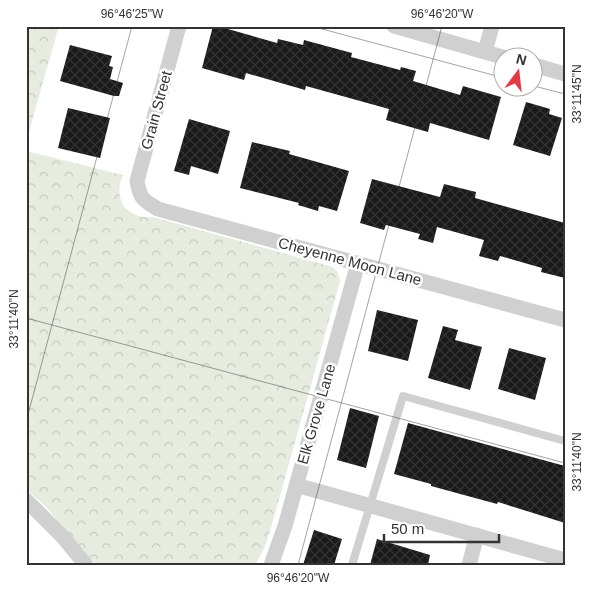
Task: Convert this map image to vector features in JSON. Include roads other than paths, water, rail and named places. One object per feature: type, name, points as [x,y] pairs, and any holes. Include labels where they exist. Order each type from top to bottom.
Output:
[{"type":"street","name":"Grain Street","points":[[139,194],[137,181],[139,169],[179,26]]},
{"type":"street","points":[[394,26],[494,55]]},
{"type":"street","points":[[485,52],[492,26]]},
{"type":"street","points":[[544,68],[565,74]]},
{"type":"street","name":"Cheyenne Moon Lane","points":[[139,194],[143,200],[158,209],[565,320]]},
{"type":"street","name":"Elk Grove Lane","points":[[271,565],[296,486],[358,263]]},
{"type":"street","points":[[296,486],[565,560]]},
{"type":"street","points":[[26,500],[57,531],[86,565]]},
{"type":"street","points":[[469,565],[477,535]]},
{"type":"lane","points":[[352,565],[403,396],[565,442]]}]
